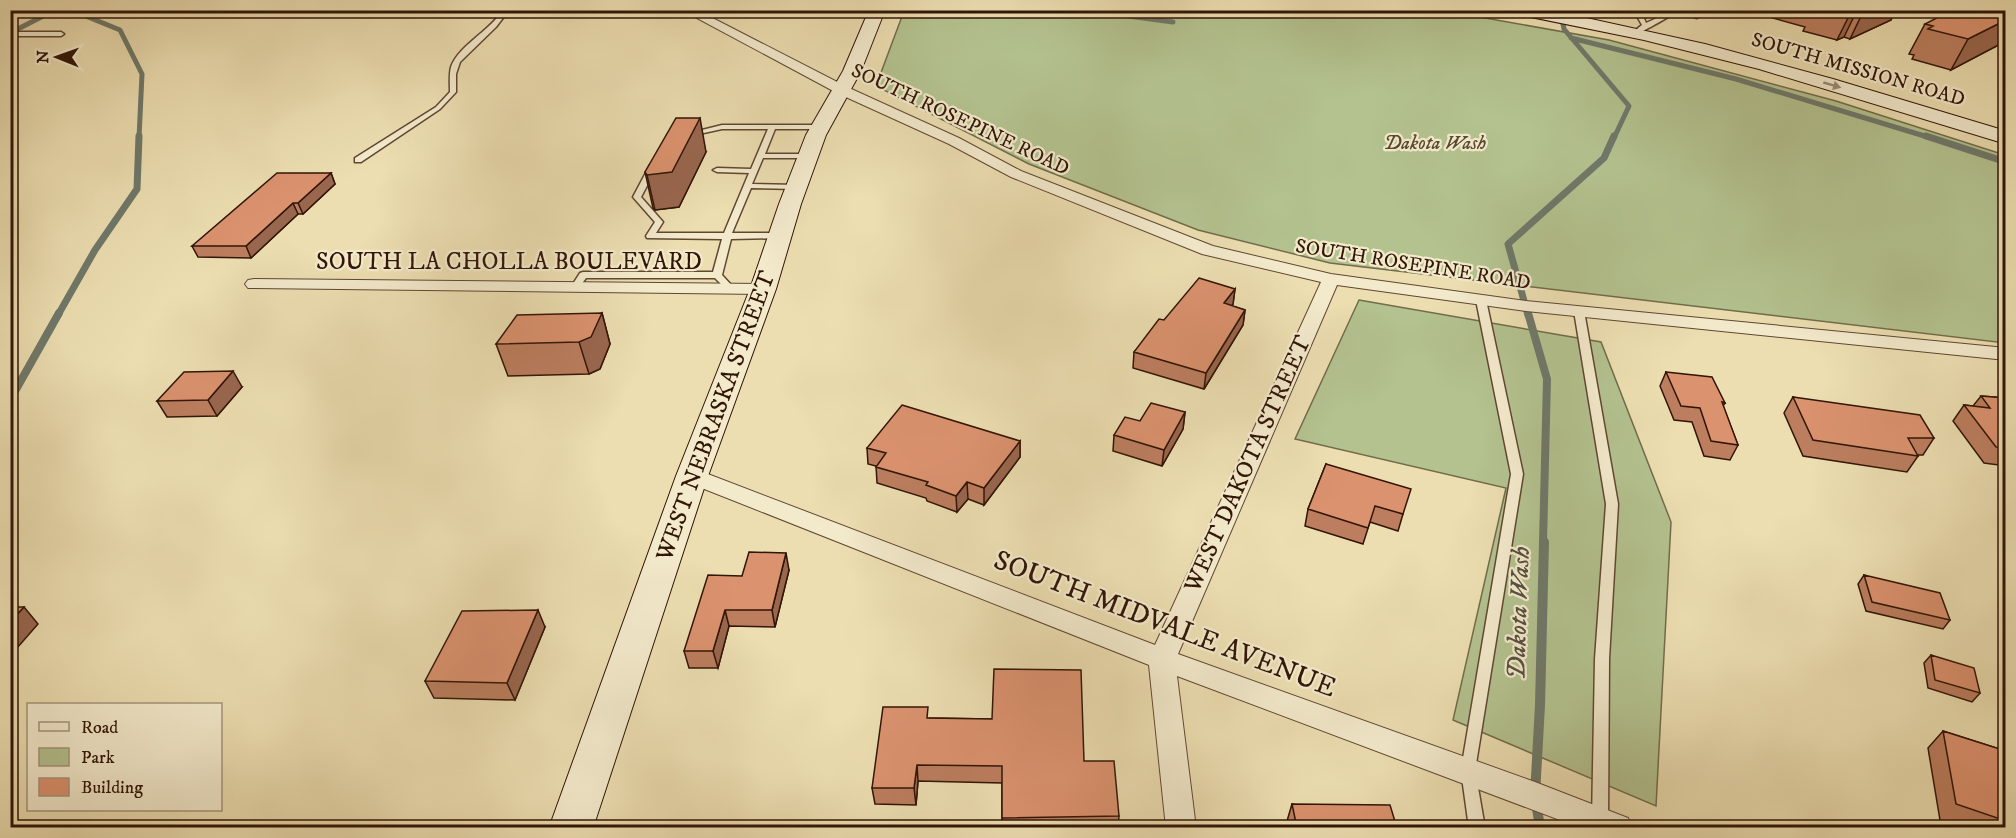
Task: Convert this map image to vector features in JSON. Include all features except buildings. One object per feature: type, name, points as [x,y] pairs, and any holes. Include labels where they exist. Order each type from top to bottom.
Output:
[{"type":"street","points":[[10,13],[16,10]]},
{"type":"street","name":"SOUTH ROSEPINE ROAD","points":[[687,10],[842,90],[954,141],[1016,174],[1208,250],[1331,279],[1481,300],[2006,354]]},
{"type":"street","name":"WEST NEBRASKA STREET","points":[[571,828],[692,476],[763,288],[808,156],[852,71],[877,10]]},
{"type":"street","name":"SOUTH MISSION ROAD","points":[[1527,11],[1641,23],[1833,70],[2006,122]]},
{"type":"street","name":"SOUTH MISSION ROAD","points":[[1641,23],[1814,80],[2006,138]]},
{"type":"street","name":"WEST DAKOTA STREET","points":[[1162,659],[1331,279]]},
{"type":"street","name":"SOUTH LA CHOLLA BOULEVARD","points":[[254,284],[763,288]]},
{"type":"street","name":"SOUTH MIDVALE AVENUE","points":[[692,476],[1162,659],[1468,770],[1606,825]]},
{"type":"street","points":[[1162,659],[1181,828]]},
{"type":"lane","points":[[358,160],[438,108],[453,92],[453,69],[458,59],[494,29],[506,10]]},
{"type":"lane","points":[[1641,23],[1660,21],[1669,14],[1666,10]]},
{"type":"lane","points":[[1675,10],[1695,15]]},
{"type":"lane","points":[[10,34],[61,34]]},
{"type":"lane","points":[[686,136],[722,127],[821,127]]},
{"type":"lane","points":[[717,275],[727,236],[772,127]]},
{"type":"lane","points":[[761,156],[808,156]]},
{"type":"lane","points":[[657,160],[637,197],[659,222],[650,236],[780,236]]},
{"type":"lane","points":[[717,170],[754,171]]},
{"type":"lane","points":[[748,186],[797,187]]},
{"type":"lane","points":[[575,287],[583,275],[717,275],[730,288]]},
{"type":"lane","points":[[1477,828],[1468,770],[1517,474],[1481,300]]},
{"type":"lane","points":[[1579,311],[1612,504],[1602,659],[1606,825]]},
{"type":"green space","name":"Dakota Wash","points":[[904,11],[1446,11],[1609,40],[1836,101],[2005,155],[2005,343],[1330,263],[1198,230],[1029,164],[876,86]]},
{"type":"green space","name":"Dakota Wash","points":[[1359,300],[1601,342],[1671,522],[1656,806],[1453,720],[1506,488],[1295,439]]},
{"type":"waterway","points":[[10,33],[55,10]]},
{"type":"waterway","points":[[71,10],[120,30],[142,74],[139,138]]},
{"type":"waterway","points":[[1083,10],[1173,22]]},
{"type":"waterway","name":"Dakota Wash","points":[[1560,10],[1564,29],[1572,38]]},
{"type":"waterway","points":[[1572,38],[1736,79],[1931,138]]},
{"type":"waterway","name":"Dakota Wash","points":[[1572,38],[1629,106],[1614,138]]},
{"type":"waterway","points":[[58,315],[95,250],[137,189],[139,136]]},
{"type":"waterway","name":"Dakota Wash","points":[[1528,315],[1508,244],[1604,158],[1614,136]]},
{"type":"waterway","points":[[1926,136],[2006,162]]},
{"type":"waterway","points":[[10,400],[59,313]]},
{"type":"waterway","name":"Dakota Wash","points":[[1528,313],[1547,379],[1543,543]]},
{"type":"waterway","name":"Dakota Wash","points":[[1540,828],[1535,795],[1544,542]]}]
